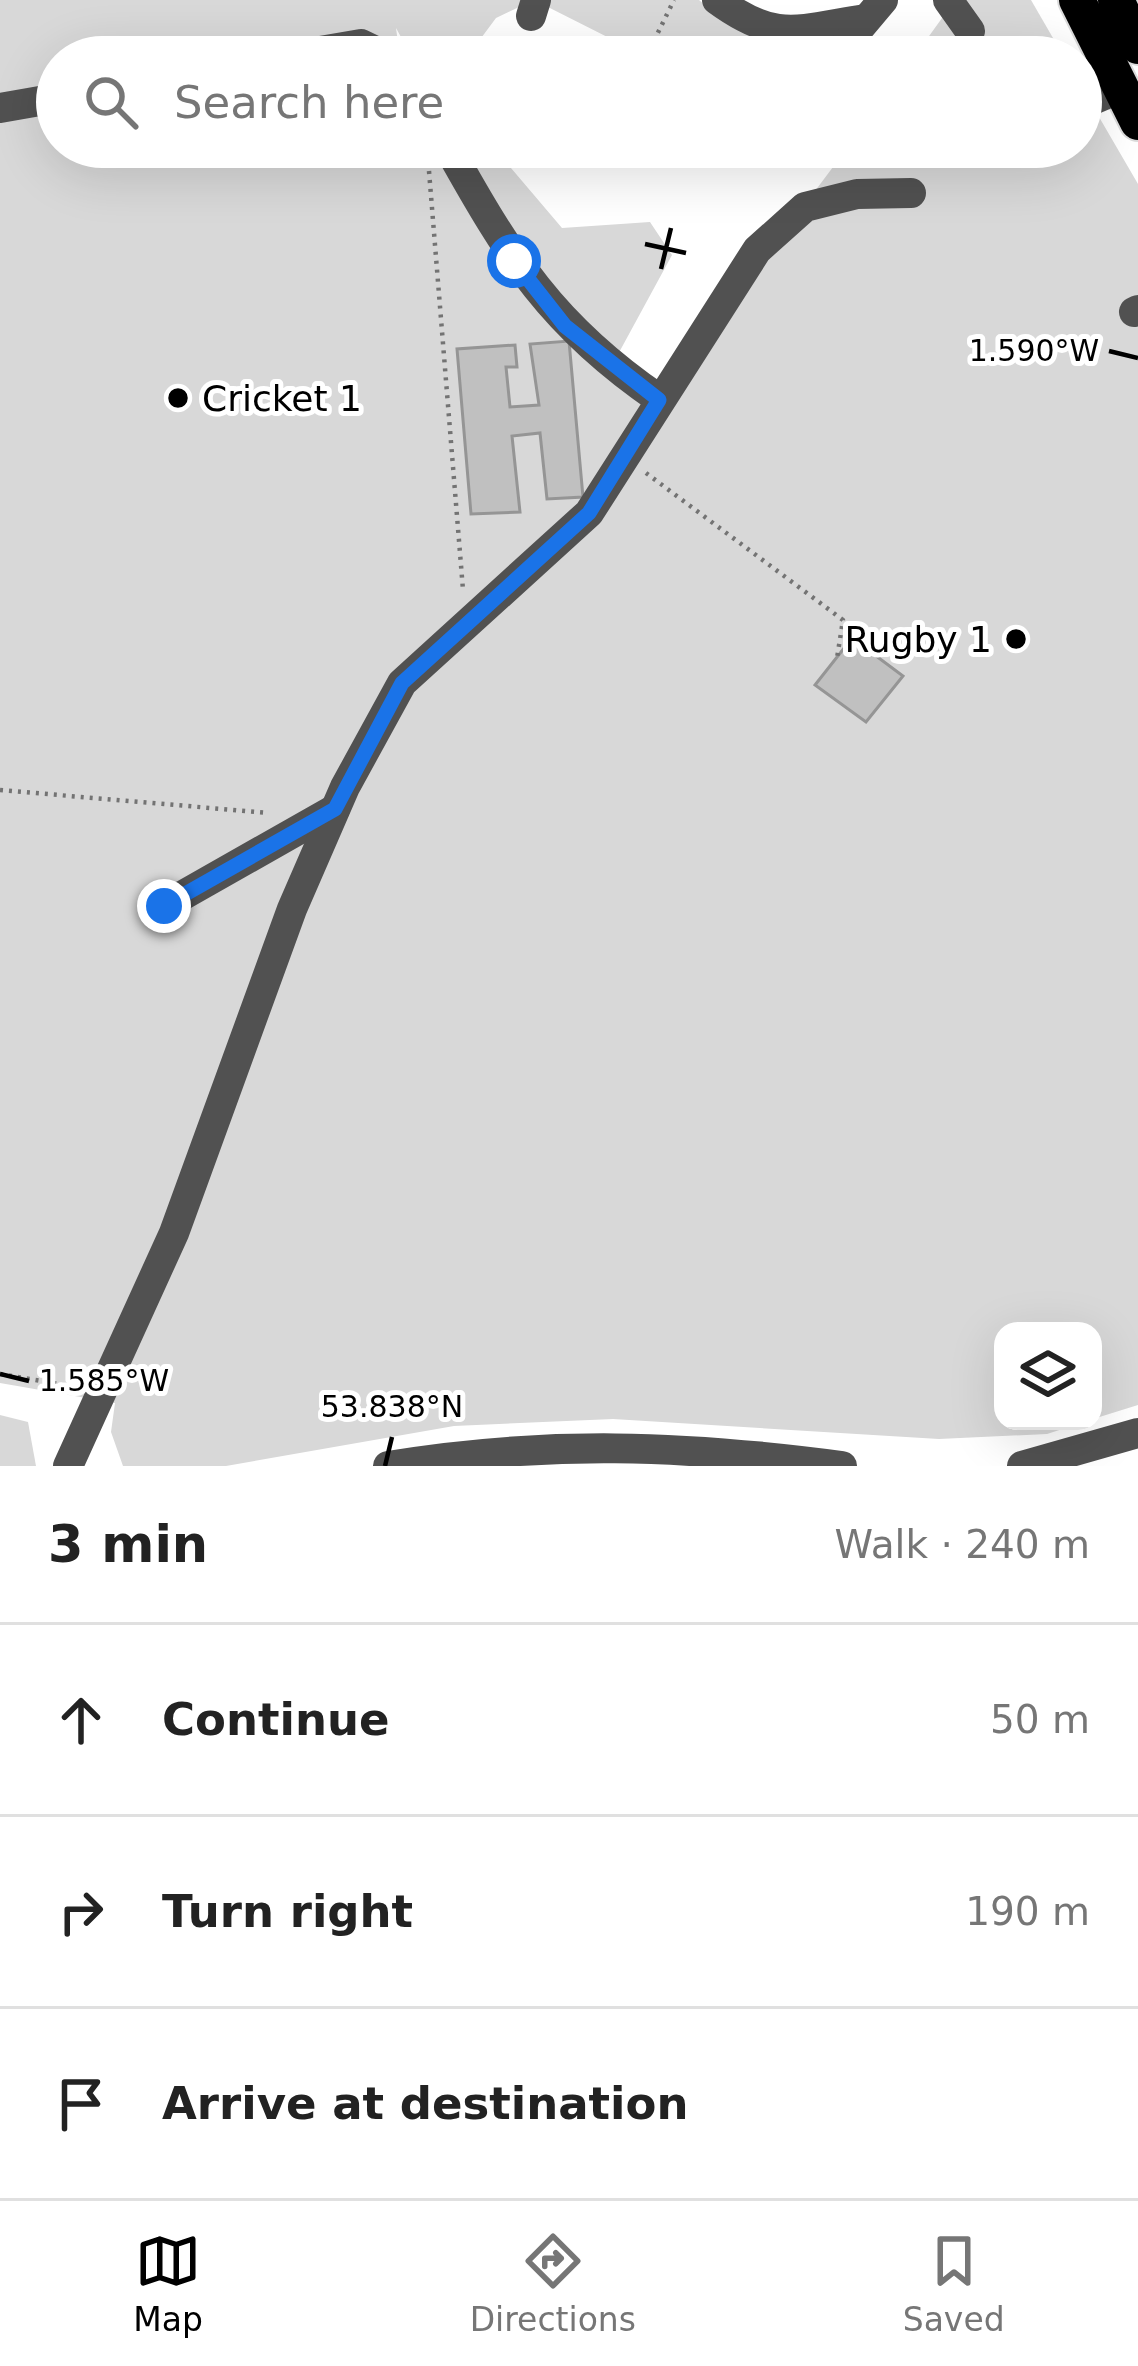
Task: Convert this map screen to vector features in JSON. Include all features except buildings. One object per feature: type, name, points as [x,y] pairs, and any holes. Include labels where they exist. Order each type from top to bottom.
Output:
[{"type":"highway","points":[[1077,0],[1095,36]]},
{"type":"highway","points":[[1116,0],[1138,46]]},
{"type":"highway","points":[[1102,51],[1138,122]]},
{"type":"street","points":[[717,0],[754,27],[789,31],[874,9]]},
{"type":"street","points":[[948,0],[970,32]]},
{"type":"street","points":[[852,36],[874,9]]},
{"type":"street","points":[[1102,96],[1120,88]]},
{"type":"street","points":[[0,108],[36,102]]},
{"type":"street","points":[[446,168],[565,326],[659,400]]},
{"type":"street","points":[[68,1466],[98,1391],[118,1362],[174,1233],[292,909],[335,809],[402,683],[589,513],[758,250],[806,206],[857,194],[911,193]]},
{"type":"street","points":[[164,906],[335,809]]},
{"type":"street","points":[[1022,1466],[1138,1433]]},
{"type":"street","points":[[388,1466],[486,1450],[567,1445],[689,1458],[842,1466]]},
{"type":"path","points":[[656,36],[674,0]]},
{"type":"path","points":[[440,168],[466,621]]},
{"type":"path","points":[[620,460],[670,486],[843,620],[837,658]]},
{"type":"path","points":[[0,790],[273,814]]},
{"type":"path","points":[[0,1374],[98,1391]]},
{"type":"shaded area","points":[[0,0],[534,0],[496,18],[483,36],[400,36],[396,28],[397,36],[36,36],[36,168],[460,168],[515,261],[659,399],[832,168],[1102,168],[1102,122],[1138,184],[1138,1405],[1102,1416],[1102,1322],[994,1322],[994,1430],[1059,1430],[1047,1434],[939,1439],[613,1419],[454,1426],[226,1466],[123,1466],[111,1432],[115,1403],[0,1383]]},
{"type":"shaded area","points":[[534,0],[699,0],[726,23],[819,36],[605,36]]},
{"type":"shaded area","points":[[955,0],[1031,0],[1052,36],[929,36]]},
{"type":"shaded area","points":[[475,168],[511,168],[562,228],[650,222],[672,255],[616,358],[523,251]]},
{"type":"shaded area","points":[[0,1415],[28,1422],[36,1466],[0,1466]]},
{"type":"place","name":"Cricket 1","points":[[178,398]]},
{"type":"place","name":"Rugby 1","points":[[1016,639]]},
{"type":"route","points":[[164,906],[335,809],[402,683],[589,513],[659,400],[565,326],[514,261]]}]
